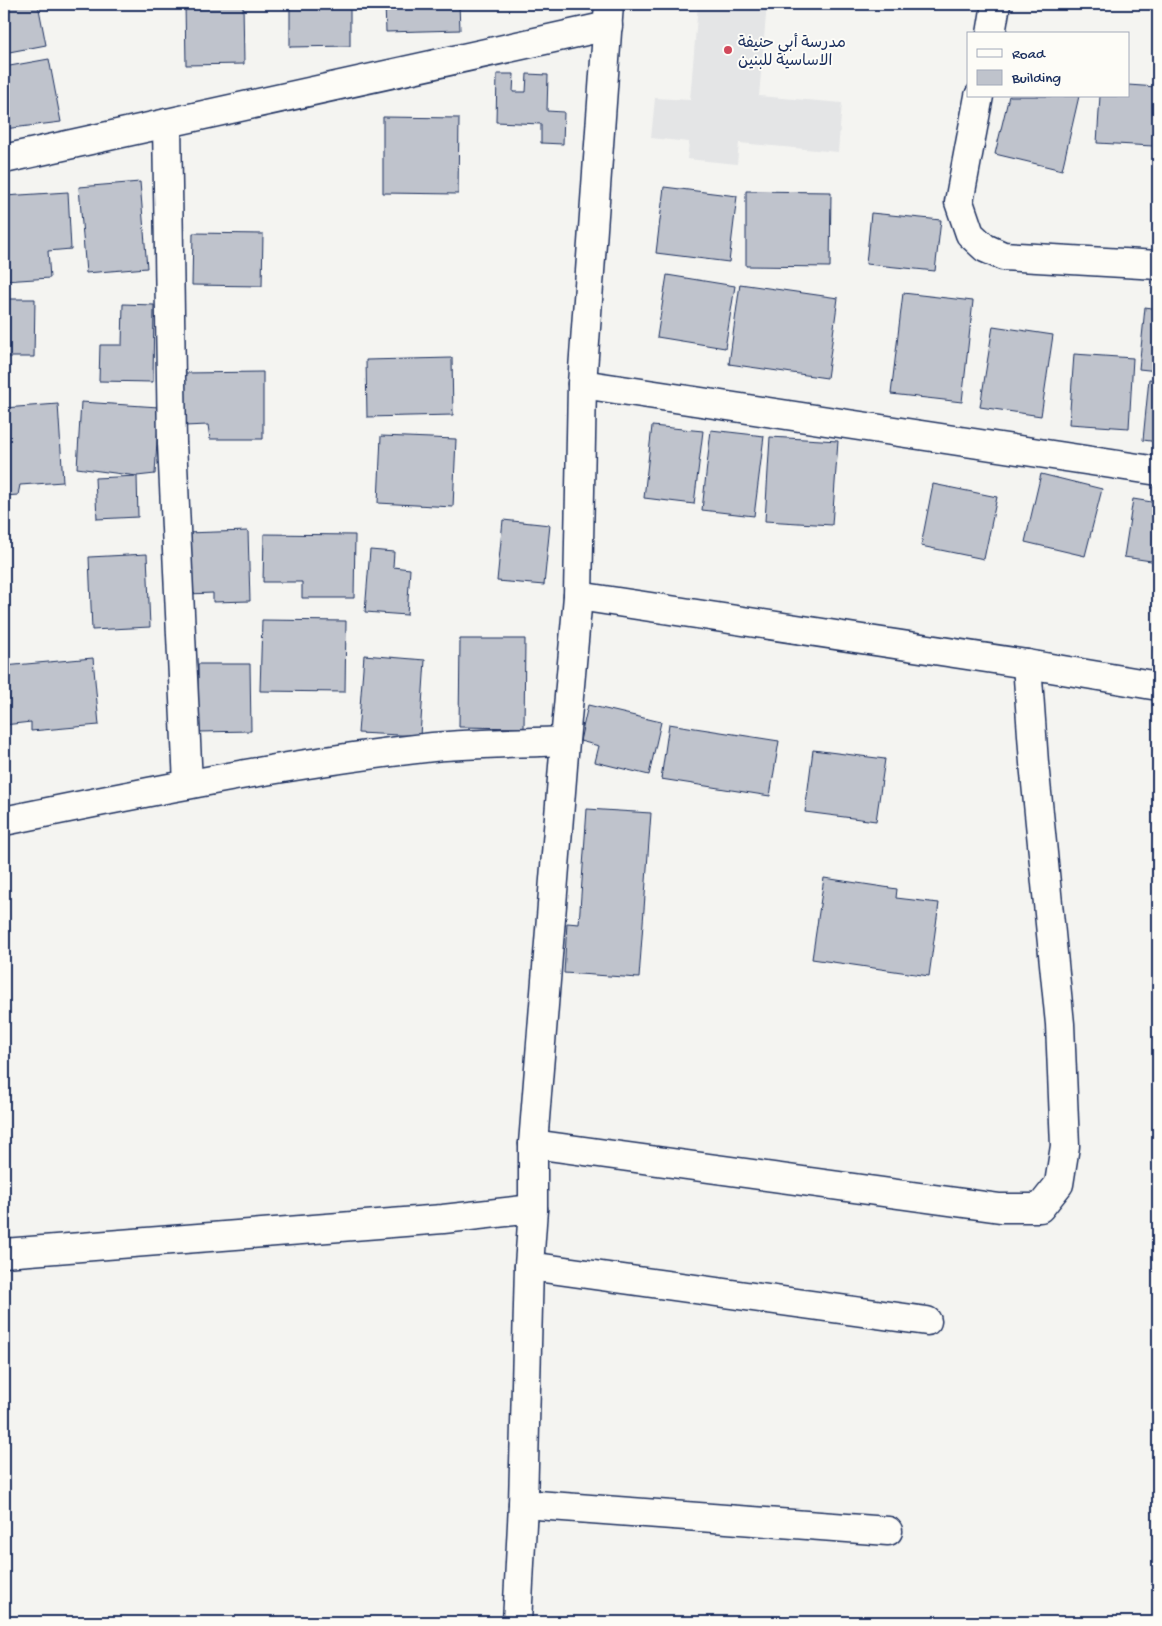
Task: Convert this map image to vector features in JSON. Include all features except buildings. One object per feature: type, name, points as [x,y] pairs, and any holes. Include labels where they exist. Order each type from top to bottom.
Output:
[{"type":"street","points":[[991,32],[996,4]]},
{"type":"street","points":[[4,159],[167,123],[609,15],[582,384],[578,596],[533,1144],[533,1208],[529,1266],[523,1504],[516,1622]]},
{"type":"street","points":[[979,98],[959,202],[970,234],[985,248],[1004,256],[1158,265]]},
{"type":"street","points":[[167,123],[172,443],[188,784]]},
{"type":"street","points":[[582,384],[1158,471]]},
{"type":"street","points":[[578,596],[1027,664],[1158,686]]},
{"type":"street","points":[[533,1144],[1000,1208],[1040,1208],[1059,1184],[1065,1146],[1060,1024],[1034,762],[1027,664]]},
{"type":"street","points":[[4,821],[188,784],[322,761],[434,747],[565,741]]},
{"type":"street","points":[[4,1253],[444,1219],[533,1208]]},
{"type":"street","points":[[529,1266],[927,1321]]},
{"type":"street","points":[[523,1504],[888,1531]]},
{"type":"shaded area","name":"مدرسة أبي حنيفة الاساسية للبنين","points":[[698,4],[767,4],[759,96],[842,103],[838,152],[739,143],[737,164],[687,159],[689,142],[651,138],[655,98],[690,100]]},
{"type":"place","name":"مدرسة أبي حنيفة الاساسية للبنين","points":[[728,50]]}]
